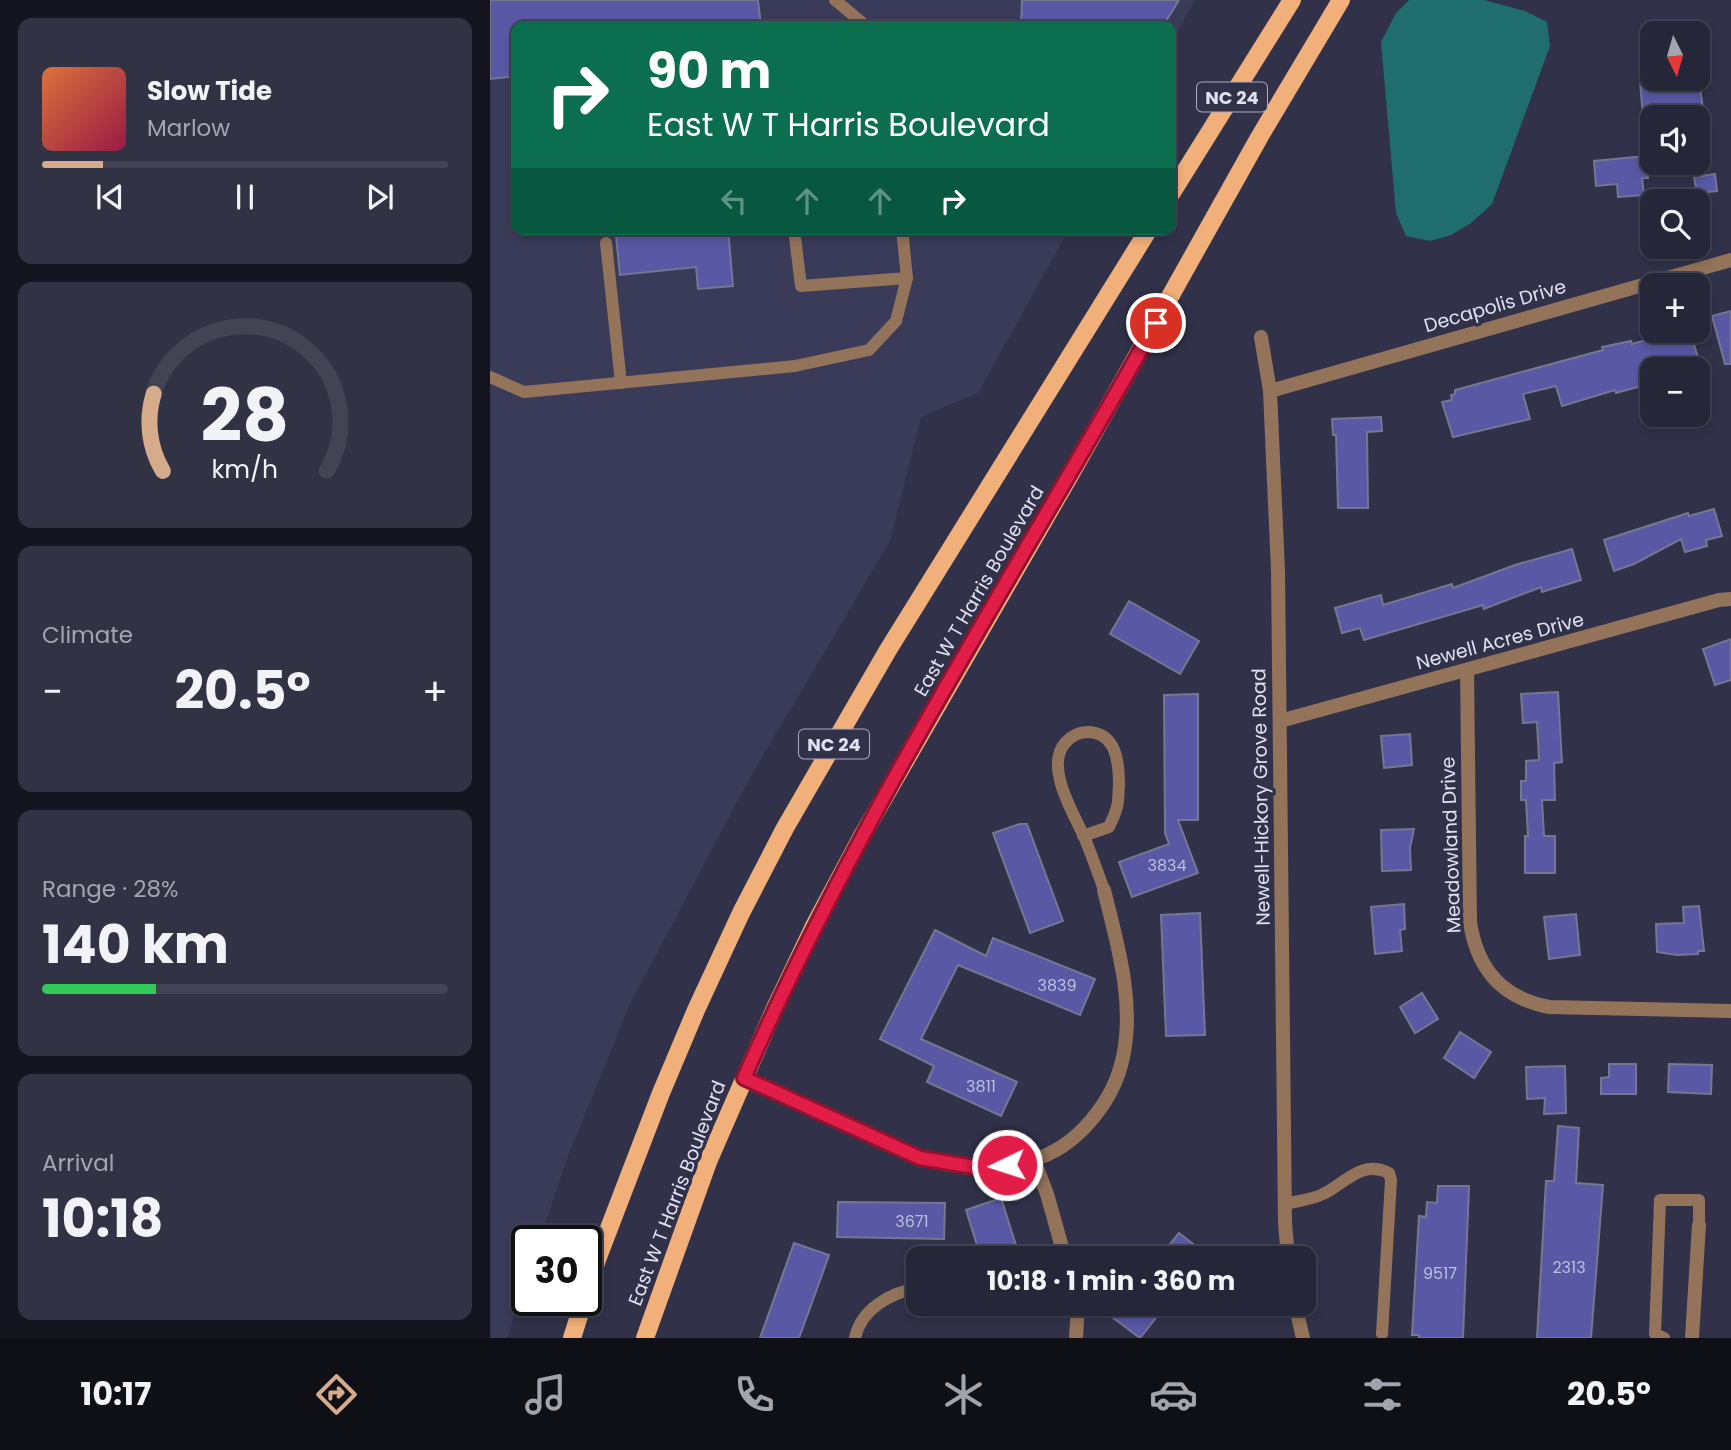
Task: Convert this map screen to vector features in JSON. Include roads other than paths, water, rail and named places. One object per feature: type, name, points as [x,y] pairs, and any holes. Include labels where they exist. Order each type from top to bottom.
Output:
[{"type":"main road","name":"NC 24","points":[[1176,186],[1292,0]]},
{"type":"main road","name":"East W T Harris Boulevard","points":[[645,1338],[708,1162],[814,926],[862,836],[1076,465],[1260,136],[1341,0]]},
{"type":"main road","name":"NC 24","points":[[602,1246],[666,1081],[741,913],[785,828],[888,650],[1145,235]]},
{"type":"main road","points":[[572,1338],[579,1316]]},
{"type":"street","name":"Decapolis Drive","points":[[1270,391],[1731,260]]},
{"type":"street","name":"Newell-Hickory Grove Road","points":[[1261,337],[1270,391],[1278,571],[1284,1204],[1287,1246]]},
{"type":"street","name":"Newell Acres Drive","points":[[1280,721],[1719,600],[1731,599]]},
{"type":"street","name":"Meadowland Drive","points":[[1467,670],[1470,922],[1473,944],[1484,966],[1499,984],[1515,996],[1549,1007],[1731,1011]]},
{"type":"street","points":[[744,1078],[920,1158],[974,1167],[1034,1160],[1064,1144],[1088,1124],[1108,1095],[1123,1057],[1126,1012],[1124,978],[1104,890]]},
{"type":"street","points":[[1034,1160],[1062,1246]]},
{"type":"street","points":[[1692,1338],[1699,1224]]},
{"type":"street","points":[[1076,1338],[1077,1316]]},
{"type":"street","points":[[1298,1316],[1303,1338]]},
{"type":"lane","points":[[835,0],[860,21]]},
{"type":"lane","points":[[795,235],[801,286],[907,278]]},
{"type":"lane","points":[[490,377],[524,392],[795,366],[869,350],[896,321],[907,278],[903,235]]},
{"type":"lane","points":[[606,243],[621,383]]},
{"type":"lane","points":[[1083,836],[1109,827],[1118,804],[1119,761],[1108,738],[1096,732],[1083,732],[1072,736],[1062,746],[1058,756],[1066,801],[1104,890]]},
{"type":"lane","points":[[1284,1204],[1318,1196],[1360,1171],[1383,1170],[1389,1173],[1391,1180],[1382,1334]]},
{"type":"lane","points":[[1664,1338],[1655,1334],[1660,1200],[1699,1200],[1699,1224]]},
{"type":"lane","points":[[855,1338],[858,1326],[869,1311],[885,1299],[906,1290]]}]
